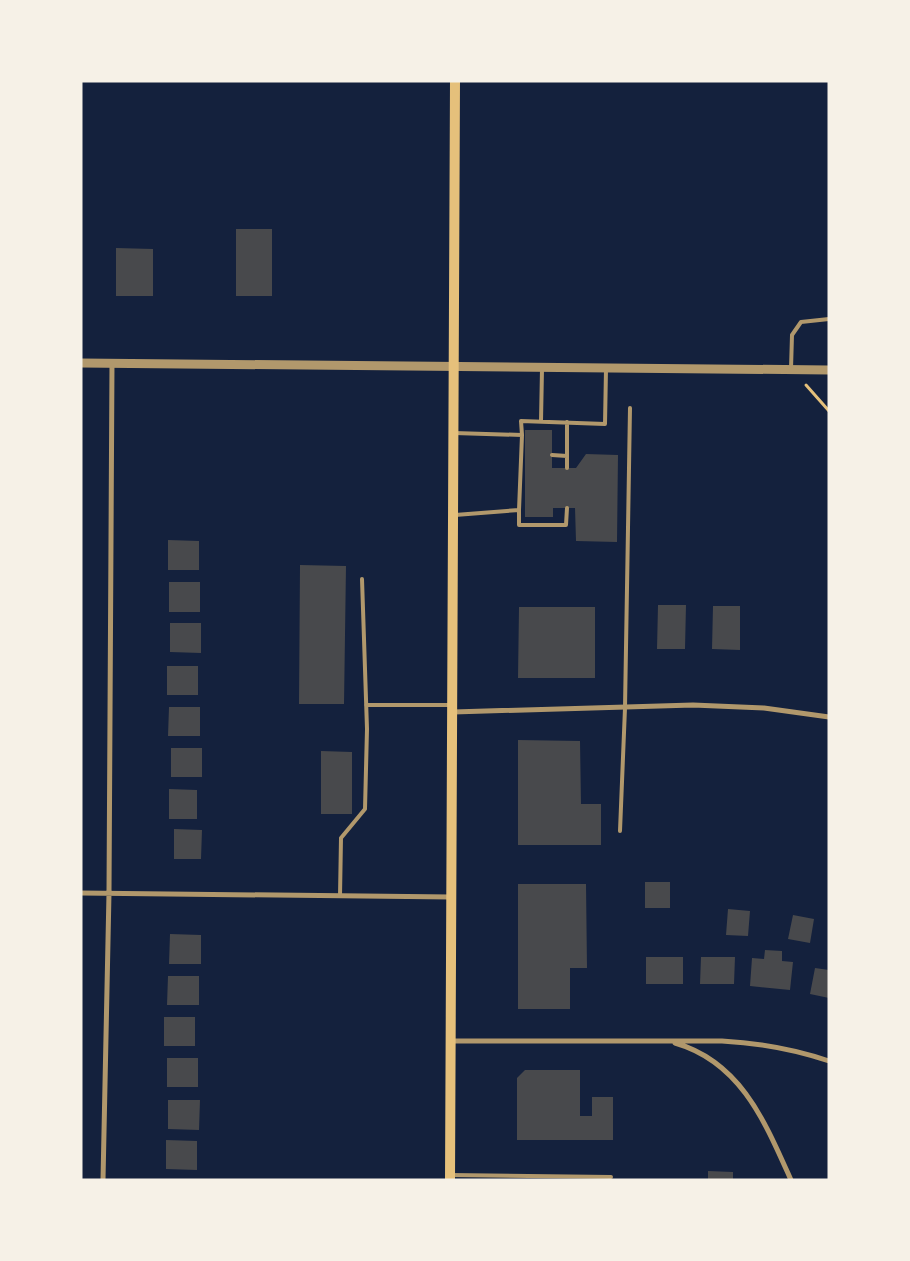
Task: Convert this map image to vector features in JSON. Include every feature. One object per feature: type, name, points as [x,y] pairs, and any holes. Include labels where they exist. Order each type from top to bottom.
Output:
[{"type":"main road","points":[[450,1178],[455,81]]},
{"type":"street","points":[[81,363],[829,370]]},
{"type":"street","points":[[103,1180],[109,893],[112,363]]},
{"type":"street","points":[[453,709],[702,706],[764,708],[829,717]]},
{"type":"street","points":[[81,893],[452,897]]},
{"type":"street","points":[[451,1041],[722,1041],[760,1044],[806,1053],[829,1061]]},
{"type":"street","points":[[669,1041],[691,1048],[711,1058],[728,1072],[746,1094],[772,1138],[791,1180]]},
{"type":"lane","points":[[791,369],[792,334],[802,322],[829,319]]},
{"type":"lane","points":[[541,422],[542,367]]},
{"type":"lane","points":[[566,508],[566,525],[520,525],[519,491],[523,456],[522,421],[605,424],[606,368]]},
{"type":"lane","points":[[620,831],[625,708],[630,408]]},
{"type":"lane","points":[[567,422],[567,468]]},
{"type":"lane","points":[[454,433],[522,435]]},
{"type":"lane","points":[[552,455],[567,456]]},
{"type":"lane","points":[[519,491],[525,491]]},
{"type":"lane","points":[[454,516],[520,510]]},
{"type":"lane","points":[[340,896],[340,838],[365,809],[366,705],[362,580]]},
{"type":"lane","points":[[366,705],[453,709]]},
{"type":"lane","points":[[450,1178],[611,1177]]},
{"type":"path","points":[[791,369],[829,411]]},
{"type":"building","points":[[236,229],[272,229],[272,296],[236,296]]},
{"type":"building","points":[[116,248],[153,249],[153,296],[116,296]]},
{"type":"building","points":[[525,430],[552,430],[552,468],[576,468],[586,454],[618,455],[617,542],[576,541],[575,508],[553,508],[553,517],[525,517]]},
{"type":"building","points":[[168,540],[199,541],[199,570],[168,570]]},
{"type":"building","points":[[300,565],[346,566],[344,704],[299,704]]},
{"type":"building","points":[[169,582],[200,582],[200,612],[169,612]]},
{"type":"building","points":[[658,605],[686,605],[685,649],[657,649]]},
{"type":"building","points":[[713,606],[740,606],[740,650],[712,649]]},
{"type":"building","points":[[519,607],[595,607],[595,678],[518,678]]},
{"type":"building","points":[[170,623],[201,623],[201,653],[170,652]]},
{"type":"building","points":[[167,666],[198,666],[198,695],[167,695]]},
{"type":"building","points":[[169,707],[200,707],[200,736],[168,736]]},
{"type":"building","points":[[518,740],[580,741],[581,804],[601,804],[601,845],[518,845]]},
{"type":"building","points":[[171,748],[202,748],[202,777],[171,777]]},
{"type":"building","points":[[321,751],[352,752],[352,814],[321,814]]},
{"type":"building","points":[[169,789],[197,790],[197,819],[169,819]]},
{"type":"building","points":[[174,829],[202,830],[201,859],[174,859]]},
{"type":"building","points":[[645,882],[670,882],[670,908],[645,908]]},
{"type":"building","points":[[518,884],[586,884],[587,968],[570,968],[570,1009],[518,1009]]},
{"type":"building","points":[[728,909],[750,911],[748,936],[726,935]]},
{"type":"building","points":[[793,915],[814,919],[810,943],[788,939]]},
{"type":"building","points":[[170,934],[201,935],[201,964],[169,964]]},
{"type":"building","points":[[765,950],[782,951],[782,961],[793,962],[790,990],[750,986],[752,958],[764,959]]},
{"type":"building","points":[[646,957],[683,957],[683,984],[646,984]]},
{"type":"building","points":[[701,957],[735,957],[734,984],[700,984]]},
{"type":"building","points":[[815,968],[829,970],[829,998],[810,994]]},
{"type":"building","points":[[168,976],[199,976],[199,1005],[167,1005]]},
{"type":"building","points":[[164,1017],[195,1017],[195,1046],[164,1046]]},
{"type":"building","points":[[167,1058],[198,1058],[198,1087],[167,1087]]},
{"type":"building","points":[[525,1070],[580,1070],[580,1116],[592,1116],[592,1097],[613,1097],[613,1140],[517,1140],[517,1078]]},
{"type":"building","points":[[168,1100],[200,1100],[199,1130],[168,1129]]},
{"type":"building","points":[[166,1140],[197,1141],[197,1170],[166,1169]]},
{"type":"building","points":[[708,1171],[733,1172],[733,1180],[708,1180]]}]
